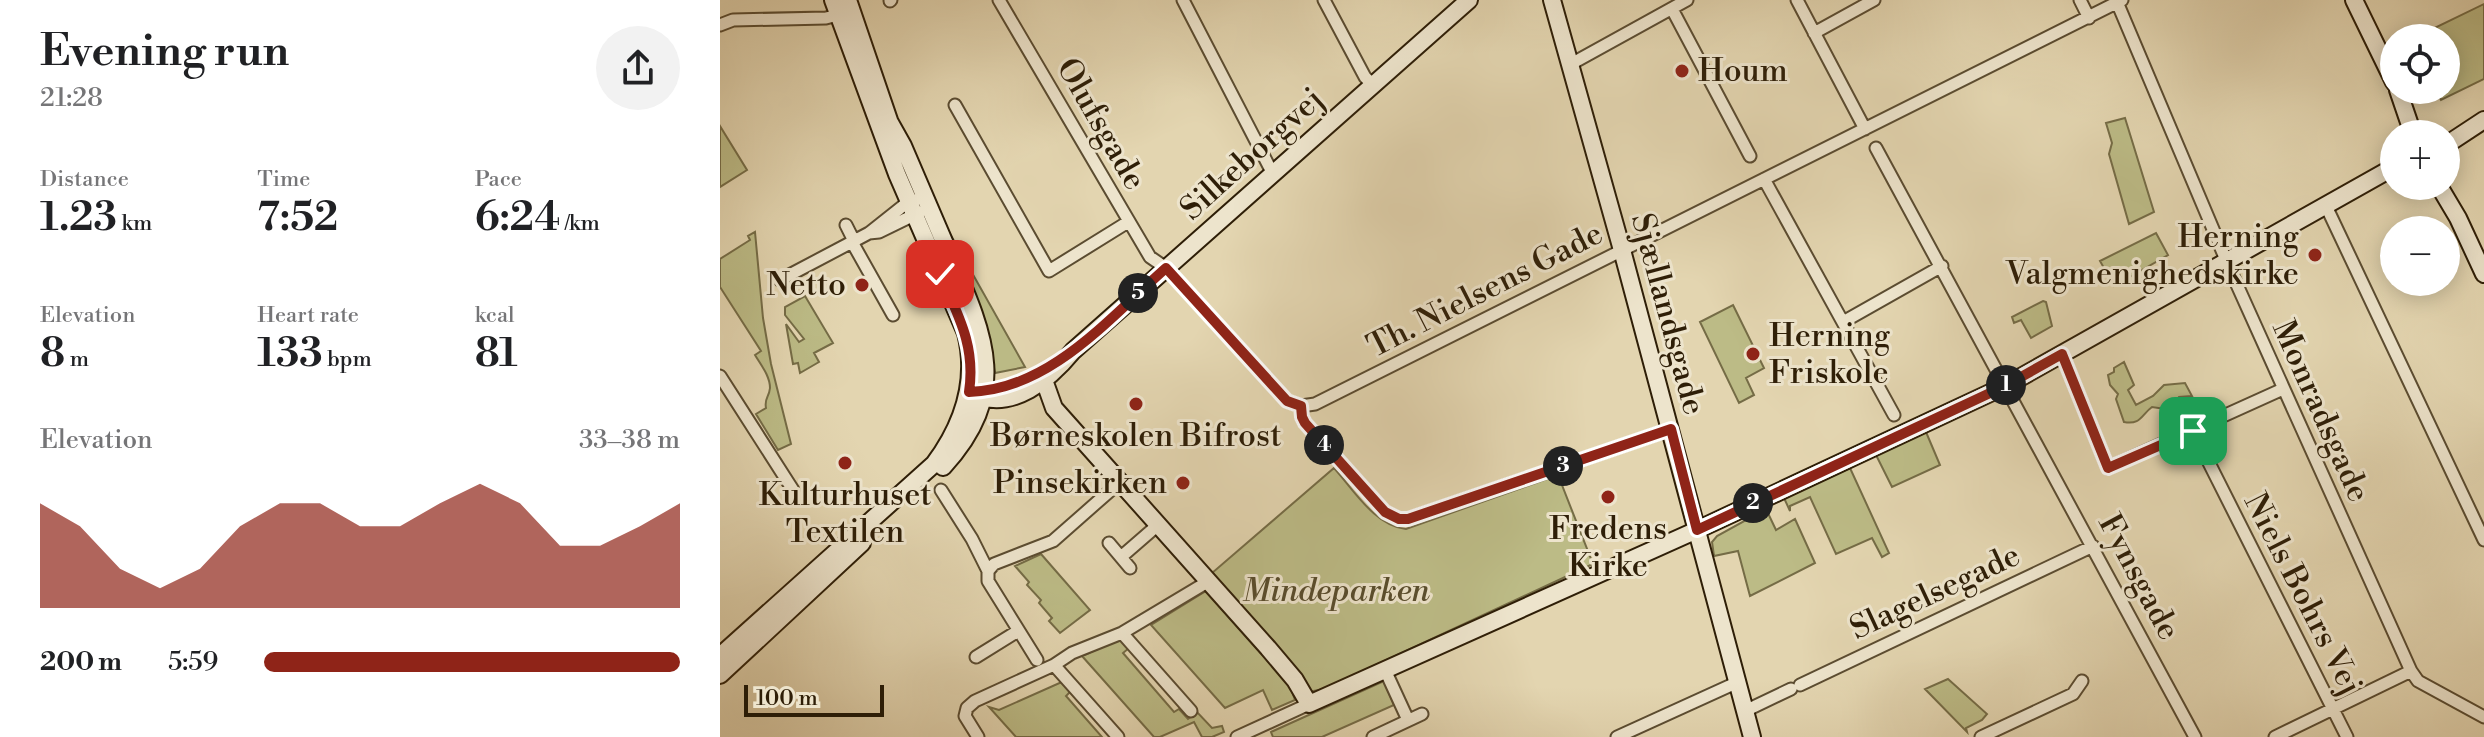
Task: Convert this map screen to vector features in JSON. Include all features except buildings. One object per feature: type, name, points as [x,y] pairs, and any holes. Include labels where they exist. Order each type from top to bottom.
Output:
[{"type":"street","name":"Olufsgade","points":[[999,0],[1128,222],[1150,257],[1166,268]]},
{"type":"street","points":[[1183,0],[1273,174]]},
{"type":"street","points":[[1324,0],[1365,77],[1373,85]]},
{"type":"street","name":"Silkeborgvej","points":[[982,396],[1019,394],[1044,380],[1469,0]]},
{"type":"street","name":"Sjællandsgade","points":[[1552,0],[1671,429],[1752,737]]},
{"type":"street","points":[[1571,64],[1687,0]]},
{"type":"street","points":[[1797,0],[1865,129]]},
{"type":"street","points":[[1814,33],[1874,0]]},
{"type":"street","points":[[2080,0],[2089,18]]},
{"type":"street","points":[[2354,0],[2380,53]]},
{"type":"street","name":"Th. Nielsens Gade","points":[[1301,406],[1315,404],[2120,1]]},
{"type":"street","name":"Monradsgade","points":[[2120,1],[2226,261],[2411,671],[2418,681],[2484,717]]},
{"type":"street","points":[[720,25],[733,20],[842,7]]},
{"type":"street","points":[[842,7],[889,121],[916,207],[964,300],[975,312]]},
{"type":"street","points":[[720,656],[934,464],[982,396],[966,333],[842,7]]},
{"type":"street","points":[[1672,9],[1750,156]]},
{"type":"street","points":[[955,105],[1049,271],[1128,222]]},
{"type":"street","points":[[720,675],[938,483],[981,431],[985,350],[975,312],[903,146],[889,121]]},
{"type":"street","points":[[2460,131],[2479,123]]},
{"type":"street","points":[[2460,136],[2479,123]]},
{"type":"street","name":"Fynsgade","points":[[1876,148],[2093,546],[2190,736]]},
{"type":"street","points":[[1237,737],[1697,530],[2005,386],[2380,176]]},
{"type":"street","points":[[1764,179],[1894,415]]},
{"type":"street","points":[[2326,206],[2484,540]]},
{"type":"street","points":[[780,280],[916,207]]},
{"type":"street","points":[[2460,222],[2484,274]]},
{"type":"street","points":[[846,225],[893,315]]},
{"type":"street","points":[[1843,322],[1942,266]]},
{"type":"street","points":[[1166,268],[1287,401],[1301,406],[1305,423],[1385,512],[1399,519],[1408,519],[1671,429]]},
{"type":"street","name":"Silkeborgvej","points":[[982,396],[1030,378],[1073,351]]},
{"type":"street","points":[[2062,354],[2108,468],[2283,389]]},
{"type":"street","points":[[720,376],[793,490]]},
{"type":"street","points":[[1044,380],[1054,408],[1295,680],[1309,704]]},
{"type":"street","points":[[1019,394],[1054,408]]},
{"type":"street","name":"Niels Bohrs Vej","points":[[2193,431],[2347,737]]},
{"type":"street","points":[[988,571],[994,564],[1053,541],[1120,482]]},
{"type":"street","points":[[938,483],[972,539],[988,571],[988,581],[1037,660]]},
{"type":"street","points":[[1121,557],[1159,524]]},
{"type":"street","points":[[1109,543],[1130,568]]},
{"type":"street","name":"Slagelsegade","points":[[1745,711],[2093,546]]},
{"type":"street","points":[[978,737],[965,716],[967,708],[975,701],[1054,665],[1072,653],[1122,633],[1209,581]]},
{"type":"street","points":[[976,657],[1018,631]]},
{"type":"street","points":[[1122,633],[1191,711]]},
{"type":"street","points":[[1054,665],[1118,737]]},
{"type":"street","points":[[1385,670],[1408,720]]},
{"type":"street","points":[[2275,737],[2411,671]]},
{"type":"street","points":[[1981,737],[2069,695],[2078,689],[2082,681]]},
{"type":"street","points":[[1617,737],[1738,682]]},
{"type":"street","points":[[1373,737],[1422,714]]},
{"type":"green space","points":[[2484,4],[2484,79],[2460,91],[2460,24],[2443,24]]},
{"type":"green space","points":[[2125,118],[2154,212],[2129,224],[2109,154],[2112,143],[2106,123]]},
{"type":"green space","points":[[720,126],[747,170],[720,187]]},
{"type":"green space","points":[[931,200],[1025,367],[995,373],[986,328]]},
{"type":"green space","points":[[755,232],[763,318],[791,444],[778,450],[756,414],[766,408],[770,388],[767,375],[755,355],[761,351],[720,287],[720,259],[750,240],[748,236]]},
{"type":"green space","points":[[2156,233],[2168,255],[2114,286],[2100,261]]},
{"type":"green space","points":[[805,296],[833,343],[814,353],[819,362],[800,373],[798,363],[793,364],[786,324],[799,342],[804,339],[785,315],[785,307]]},
{"type":"green space","points":[[2046,302],[2052,326],[2031,338],[2021,320],[2014,323],[2012,317]]},
{"type":"green space","points":[[1733,305],[1764,368],[1746,378],[1754,395],[1739,403],[1700,322]]},
{"type":"green space","points":[[2124,362],[2134,385],[2128,390],[2136,405],[2153,396],[2164,385],[2185,383],[2192,396],[2179,397],[2174,405],[2165,409],[2152,407],[2137,421],[2124,422],[2116,399],[2118,394],[2110,385],[2108,375]]},
{"type":"green space","points":[[1926,432],[1940,465],[1892,487],[1876,455]]},
{"type":"green space","name":"Mindeparken","points":[[1334,468],[1375,514],[1406,529],[1558,475],[1593,564],[1324,689],[1308,692],[1297,673],[1212,573]]},
{"type":"green space","points":[[1850,468],[1889,553],[1882,557],[1872,538],[1836,554],[1810,497],[1790,506],[1790,511],[1784,498]]},
{"type":"green space","points":[[1766,509],[1776,530],[1795,519],[1815,563],[1750,596],[1738,551],[1714,556],[1712,542],[1717,536]]},
{"type":"green space","points":[[1041,554],[1090,610],[1060,633],[1049,621],[1052,618],[1039,603],[1041,600],[1027,585],[1029,582],[1015,566]]},
{"type":"green space","points":[[1206,591],[1290,686],[1295,700],[1272,710],[1263,690],[1225,708],[1151,625]]},
{"type":"green space","points":[[1120,639],[1129,648],[1123,653],[1174,712],[1179,709],[1188,719],[1197,712],[1212,728],[1222,726],[1224,732],[1202,737],[1194,722],[1154,737],[1082,656]]},
{"type":"green space","points":[[1948,679],[1987,714],[1966,728],[1967,732],[1925,689]]},
{"type":"green space","points":[[1064,681],[1072,690],[1066,696],[1102,737],[1016,737],[989,707],[999,710]]},
{"type":"green space","points":[[1384,681],[1394,705],[1322,737],[1273,737],[1271,732]]},
{"type":"place","name":"Houm","points":[[1682,71]]},
{"type":"place","name":"Herning Valgmenighedskirke","points":[[2315,255]]},
{"type":"place","name":"Netto","points":[[862,285]]},
{"type":"place","name":"Herning Friskole","points":[[1753,354]]},
{"type":"place","name":"Børneskolen Bifrost","points":[[1136,404]]},
{"type":"place","name":"Kulturhuset Textilen","points":[[845,463]]},
{"type":"place","name":"Pinsekirken","points":[[1183,483]]},
{"type":"place","name":"Fredens Kirke","points":[[1608,497]]},
{"type":"route","points":[[940,274],[966,333],[971,353],[969,392],[984,392],[1013,385],[1044,371],[1073,351],[1166,268],[1287,401],[1301,406],[1305,423],[1385,512],[1399,519],[1408,519],[1671,429],[1697,530],[2005,386],[2062,354],[2108,468],[2193,431]]}]
